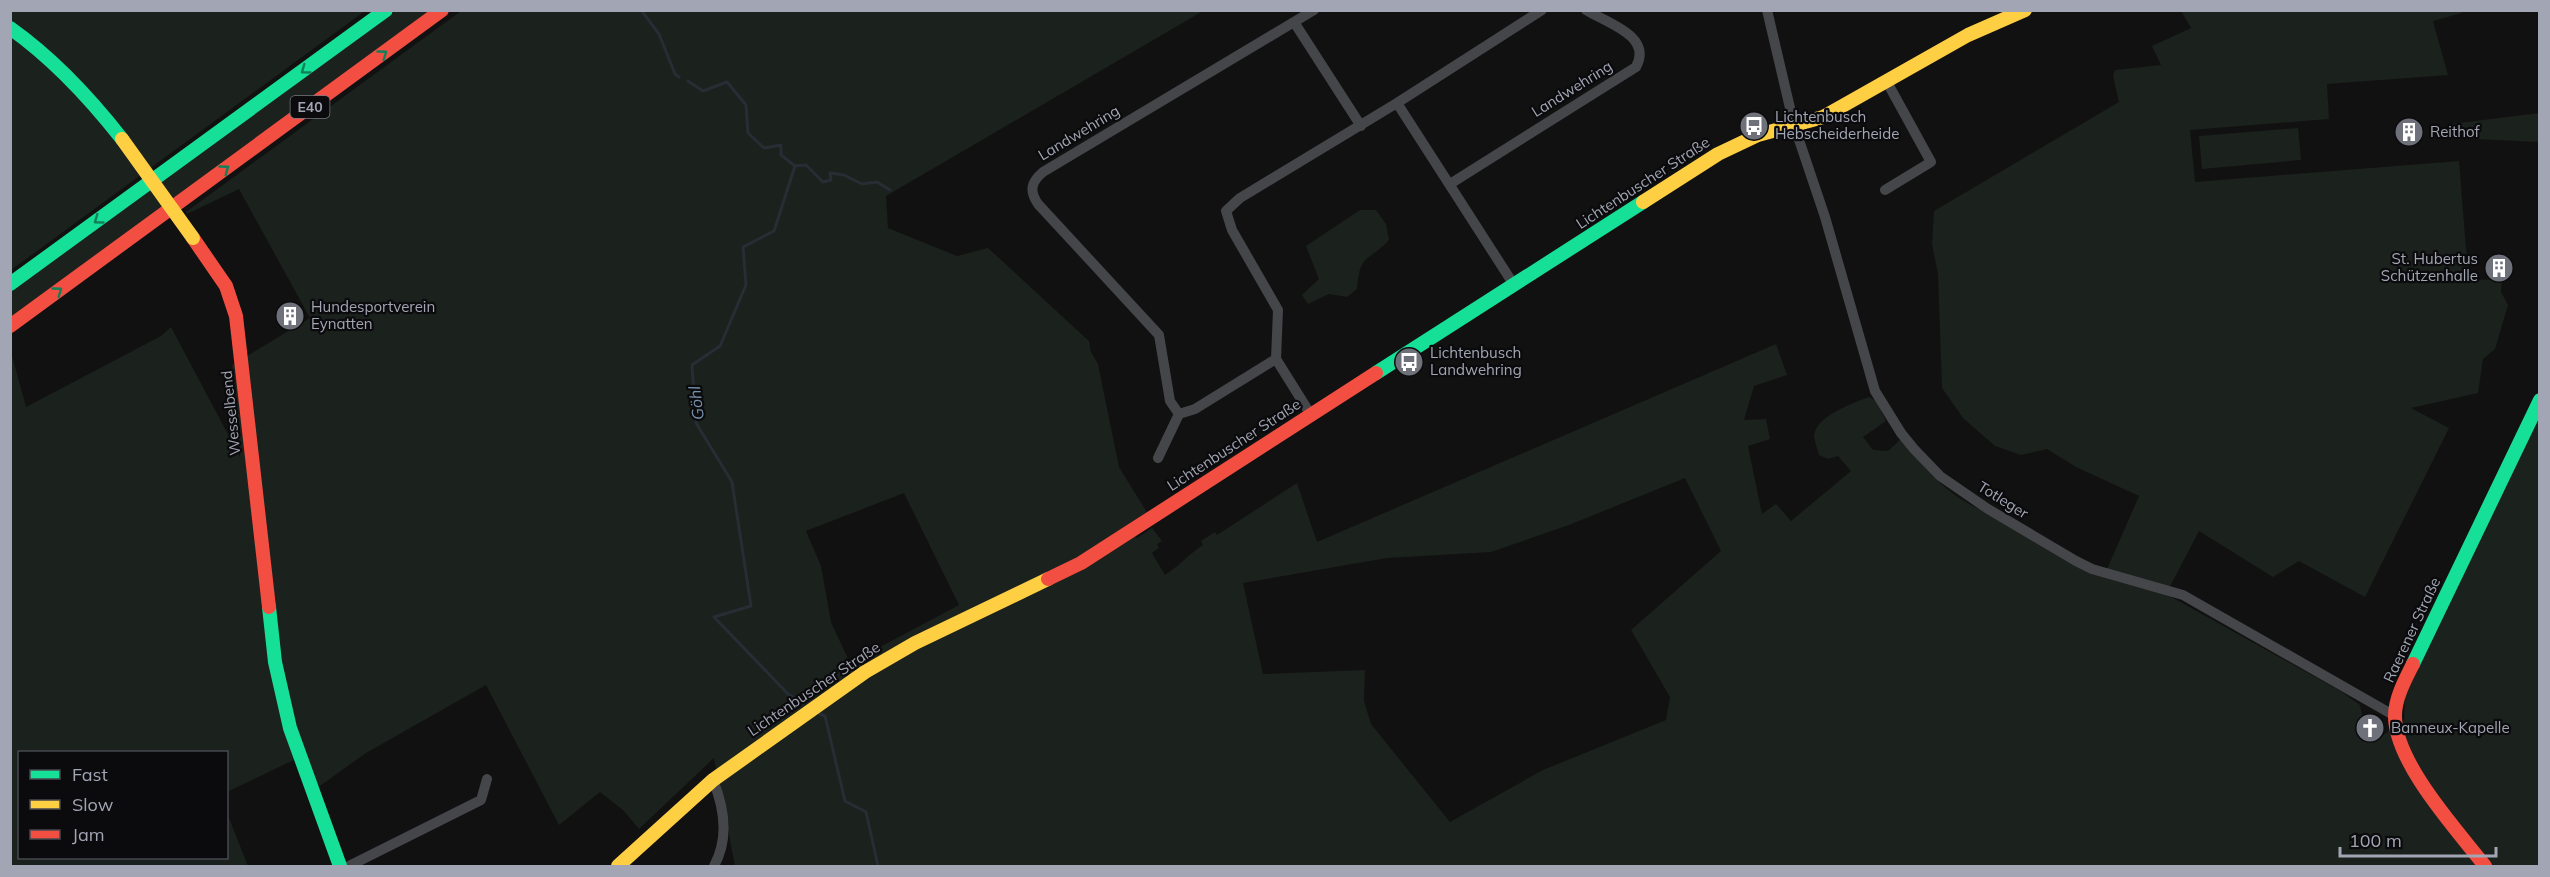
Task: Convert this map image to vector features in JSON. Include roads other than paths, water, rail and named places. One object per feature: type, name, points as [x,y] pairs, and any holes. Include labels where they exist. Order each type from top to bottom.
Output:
[{"type":"main road","name":"E40","points":[[10,284],[386,10]]},
{"type":"main road","name":"E40","points":[[10,326],[442,10]]},
{"type":"main road","name":"Lichtenbuscher Straße","points":[[618,867],[713,780],[865,672],[915,643],[1082,563],[1718,154],[1758,135],[1823,117],[1968,35],[2025,10]]},
{"type":"main road","name":"Wesselbend","points":[[10,28],[39,47],[65,70],[122,139],[226,286],[236,316],[275,662],[290,728],[340,867]]},
{"type":"main road","name":"Raerener Straße","points":[[2395,716],[2399,698],[2416,657],[2540,400]]},
{"type":"main road","points":[[2395,716],[2401,743],[2418,775],[2485,867]]},
{"type":"street","name":"Landwehring","points":[[1179,414],[1170,401],[1160,335],[1038,204],[1032,189],[1035,178],[1314,10]]},
{"type":"street","points":[[1311,415],[1276,359],[1278,310],[1232,230],[1226,212],[1240,198],[1397,103],[1542,10]]},
{"type":"street","name":"Landwehring","points":[[1450,184],[1636,66],[1641,57],[1641,51],[1636,38],[1586,10]]},
{"type":"street","name":"Totleger","points":[[1767,10],[1794,125],[1825,217],[1875,391],[1901,432],[1940,476],[1988,509],[2076,561],[2092,569],[2183,595],[2395,716]]},
{"type":"street","points":[[1294,22],[1360,126]]},
{"type":"street","points":[[1885,190],[1931,162],[1887,82]]},
{"type":"street","points":[[1397,103],[1514,285]]},
{"type":"street","points":[[1158,458],[1179,414],[1196,410],[1276,359]]},
{"type":"street","points":[[349,867],[481,800],[488,779]]},
{"type":"street","points":[[713,780],[721,799],[724,824],[721,854],[714,867]]},
{"type":"waterway","name":"Göhl","points":[[641,10],[659,34],[675,74],[679,77]]},
{"type":"waterway","name":"Göhl","points":[[688,81],[703,91],[727,82],[746,105],[748,133],[764,148],[781,145],[781,155],[795,166],[774,231],[743,247],[746,285],[720,346],[692,365],[696,423],[732,482],[751,606],[714,617],[788,694],[803,703]]},
{"type":"waterway","points":[[795,166],[806,165],[823,182],[831,180],[830,173],[844,175],[862,184],[877,182],[890,190]]},
{"type":"waterway","name":"Göhl","points":[[820,714],[825,716],[845,801],[866,812],[878,866]]},
{"type":"place","name":"Lichtenbusch Hebscheiderheide","points":[[1754,126]]},
{"type":"place","name":"Reithof","points":[[2409,132]]},
{"type":"place","name":"St. Hubertus Schützenhalle","points":[[2499,268]]},
{"type":"place","name":"Hundesportverein Eynatten","points":[[290,316]]},
{"type":"place","name":"Lichtenbusch Landwehring","points":[[1409,362]]},
{"type":"place","name":"Banneux-Kapelle","points":[[2370,728]]}]
